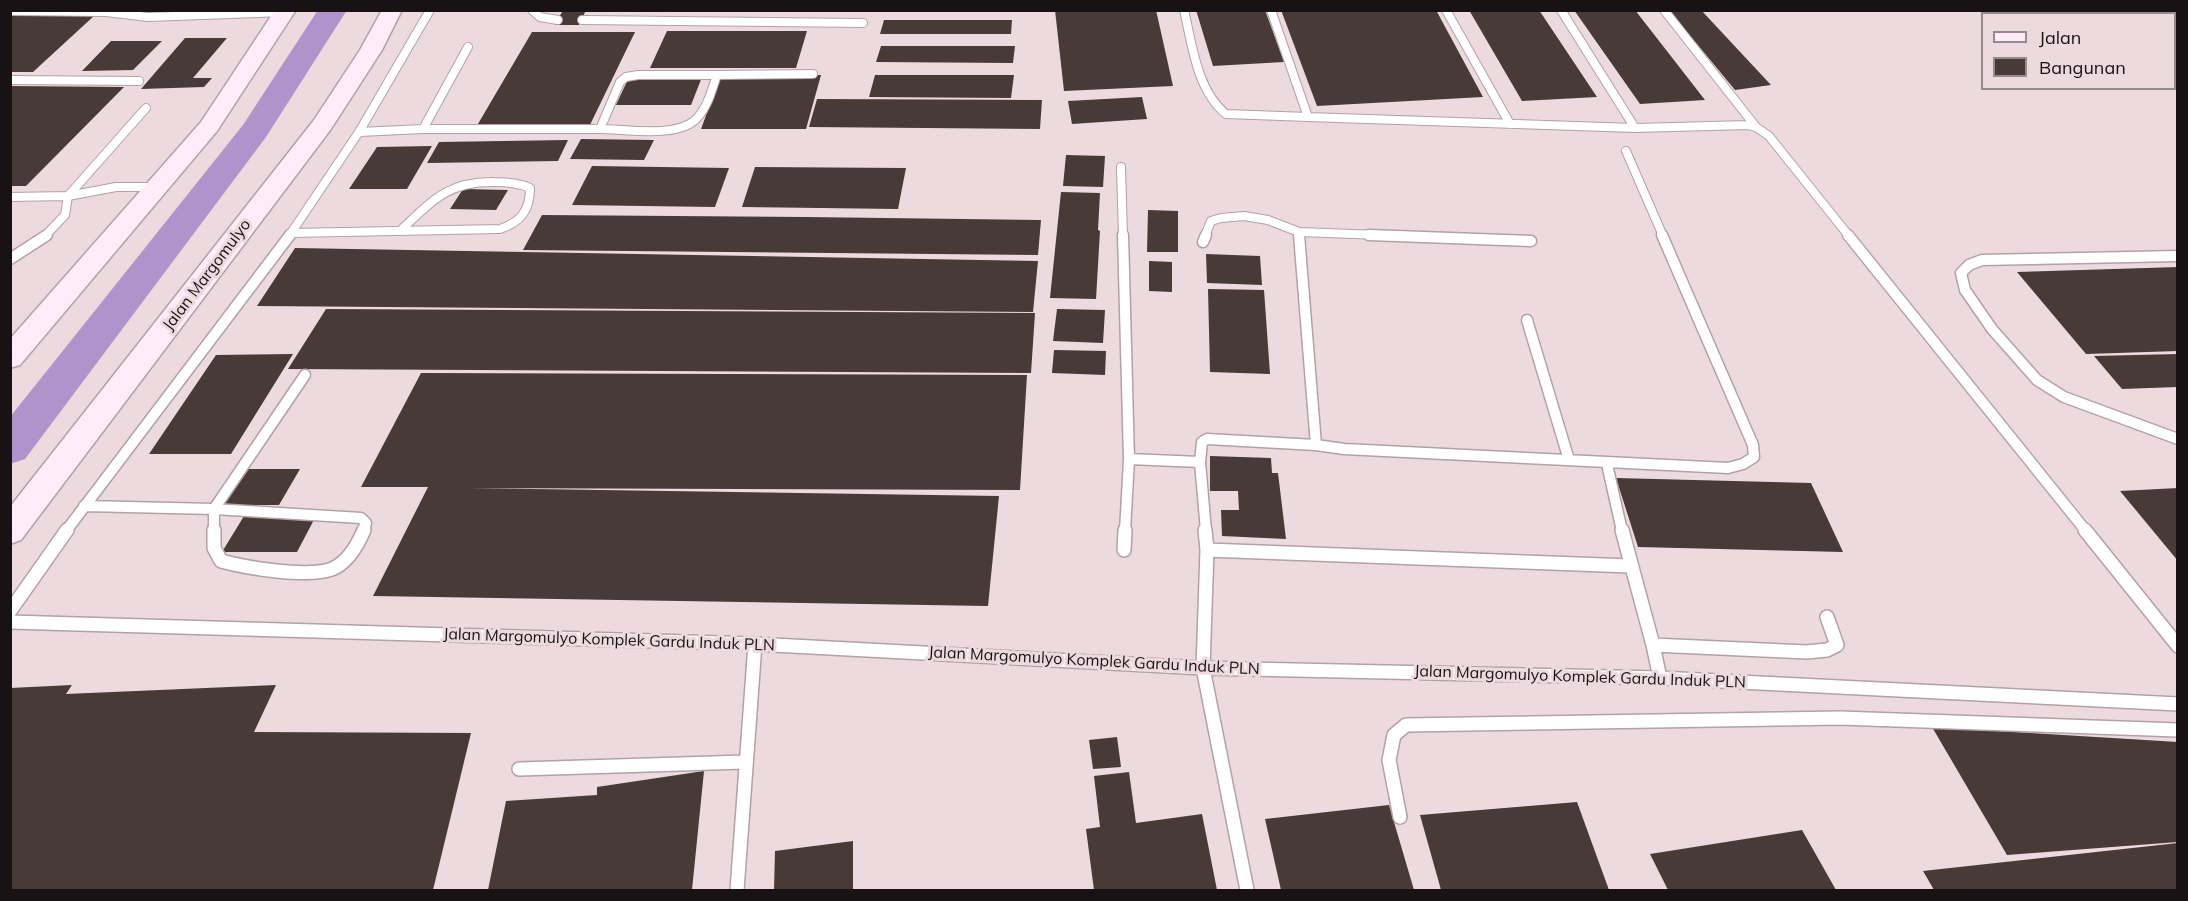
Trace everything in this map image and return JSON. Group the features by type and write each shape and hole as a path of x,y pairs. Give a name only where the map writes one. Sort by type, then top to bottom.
{"main road":[{"name":"Jalan Margomulyo","path":"10,531 322,124 371,50 392,10"},
{"path":"10,358 209,126 286,11"}],"lane":[{"path":"10,611 84,506 291,233 359,132 430,10"},
{"path":"532,10 536,16 545,20 558,20"},
{"path":"1184,10 1208,95 1220,111 1226,114 1635,128 1756,127"},
{"path":"1271,10 1308,117"},
{"path":"1446,10 1510,124"},
{"path":"1561,10 1635,128"},
{"path":"1664,10 1756,127 1769,136 2178,646"},
{"path":"10,11 106,12 148,17 286,11"},
{"path":"582,20 863,22"},
{"path":"423,129 468,47"},
{"path":"600,129 620,82 626,77 638,75 813,74"},
{"path":"359,132 423,129 673,129 685,127 696,121 703,111 717,75"},
{"path":"10,80 139,81"},
{"path":"10,259 48,234 65,215 68,196 146,108"},
{"path":"1247,891 1203,668 1207,550 1200,446 1207,439 1607,464 1728,468 1743,464 1754,457 1753,445 1626,151"},
{"path":"1121,167 1129,459 1124,550"},
{"path":"291,233 500,229 514,225 523,218 530,197 530,188 521,183 474,180 458,184 444,192 402,230"},
{"path":"10,197 68,196 116,187 156,187"},
{"path":"1203,242 1211,221 1221,218 1277,220 1299,232 1531,241"},
{"path":"1299,232 1316,445"},
{"path":"2178,256 1983,260 1969,265 1961,273 1965,290 1992,329 2037,380 2064,397 2178,439"},
{"path":"1527,320 1569,460"},
{"path":"84,506 214,509 361,518 366,523 365,531 343,561 332,569 318,572 236,566 221,561 214,548 214,509 305,375"},
{"path":"1129,459 1200,462"},
{"path":"1607,464 1630,566 1660,678"},
{"path":"1207,550 1630,566"},
{"path":"1653,645 1807,652 1827,650 1837,645 1827,617"},
{"name":"Jalan Margomulyo Komplek Gardu Induk PLN","path":"10,622 755,644 1203,668 1660,678 2178,704"},
{"path":"736,891 745,762 750,734 755,644"},
{"path":"1400,818 1389,760 1394,735 1406,725 1840,718 2178,730"},
{"path":"519,769 745,762"}],"building":[{"path":"563,10 586,10 579,25 555,25"},
{"path":"1055,10 1156,10 1173,86 1064,91"},
{"path":"1196,10 1265,10 1284,62 1213,66"},
{"path":"1281,10 1436,10 1483,97 1317,106"},
{"path":"1469,10 1539,10 1597,97 1522,101"},
{"path":"1574,10 1635,10 1705,100 1640,104"},
{"path":"1669,10 1701,10 1771,85 1735,90"},
{"path":"10,15 95,15 33,72 10,72"},
{"path":"884,20 1012,20 1011,34 880,34"},
{"path":"667,31 807,31 796,68 650,68"},
{"path":"532,32 635,32 588,129 475,129"},
{"path":"185,38 227,38 193,78 212,78 204,87 141,89"},
{"path":"111,41 162,41 133,70 82,71"},
{"path":"881,46 1015,46 1013,63 876,62"},
{"path":"721,75 821,75 806,129 701,129"},
{"path":"875,75 1014,75 1011,98 869,97"},
{"path":"629,77 702,77 691,105 616,105"},
{"path":"10,86 124,87 26,186 10,186"},
{"path":"1142,97 1147,119 1072,124 1068,101"},
{"path":"817,99 1042,100 1040,129 809,127"},
{"path":"581,139 654,140 644,160 570,159"},
{"path":"568,140 558,161 427,163 439,142"},
{"path":"432,146 407,189 349,189 377,147"},
{"path":"1066,155 1105,156 1103,187 1063,186"},
{"path":"592,166 729,168 715,207 572,205"},
{"path":"755,167 906,168 898,209 742,207"},
{"path":"463,189 508,190 496,210 450,209"},
{"path":"1061,192 1100,193 1096,299 1050,298"},
{"path":"1148,210 1178,211 1178,252 1147,252"},
{"path":"542,215 1041,220 1038,255 523,250"},
{"path":"295,248 1038,261 1033,312 257,306"},
{"path":"1206,254 1260,256 1262,285 1207,283"},
{"path":"1149,261 1172,262 1172,292 1149,291"},
{"path":"2178,267 2178,351 2086,354 2017,272"},
{"path":"1208,289 1264,290 1270,374 1210,372"},
{"path":"326,309 1035,313 1031,373 288,369"},
{"path":"1057,309 1105,310 1103,343 1053,341"},
{"path":"1054,350 1106,351 1105,375 1052,373"},
{"path":"293,354 231,454 149,454 216,355"},
{"path":"2178,354 2178,387 2122,389 2094,356"},
{"path":"421,373 1027,375 1020,490 468,488 999,496 988,606 373,596 428,487 361,487"},
{"path":"1210,456 1271,458 1272,473 1278,473 1286,539 1222,536 1221,510 1239,510 1238,491 1210,491"},
{"path":"245,469 300,469 279,505 223,505"},
{"path":"1616,478 1811,483 1843,552 1638,547"},
{"path":"2178,488 2178,561 2120,491"},
{"path":"244,516 316,516 297,552 222,552"},
{"path":"72,685 66,694 276,685 254,732 471,733 433,890 10,890 10,688"},
{"path":"1932,727 2178,742 2178,842 2007,855"},
{"path":"1117,737 1121,767 1093,769 1089,740"},
{"path":"704,771 692,890 488,890 506,801 597,795 597,787"},
{"path":"1129,772 1136,823 1202,814 1217,890 1094,890 1086,829 1100,827 1094,776"},
{"path":"1577,802 1609,890 1441,890 1420,815"},
{"path":"1389,805 1414,890 1281,890 1265,819"},
{"path":"1802,830 1836,890 1668,890 1650,854"},
{"path":"853,841 853,890 774,890 775,851"},
{"path":"2178,843 2178,890 1934,890 1923,871"}],"waterway":[{"path":"10,448 255,130 333,10"}]}
